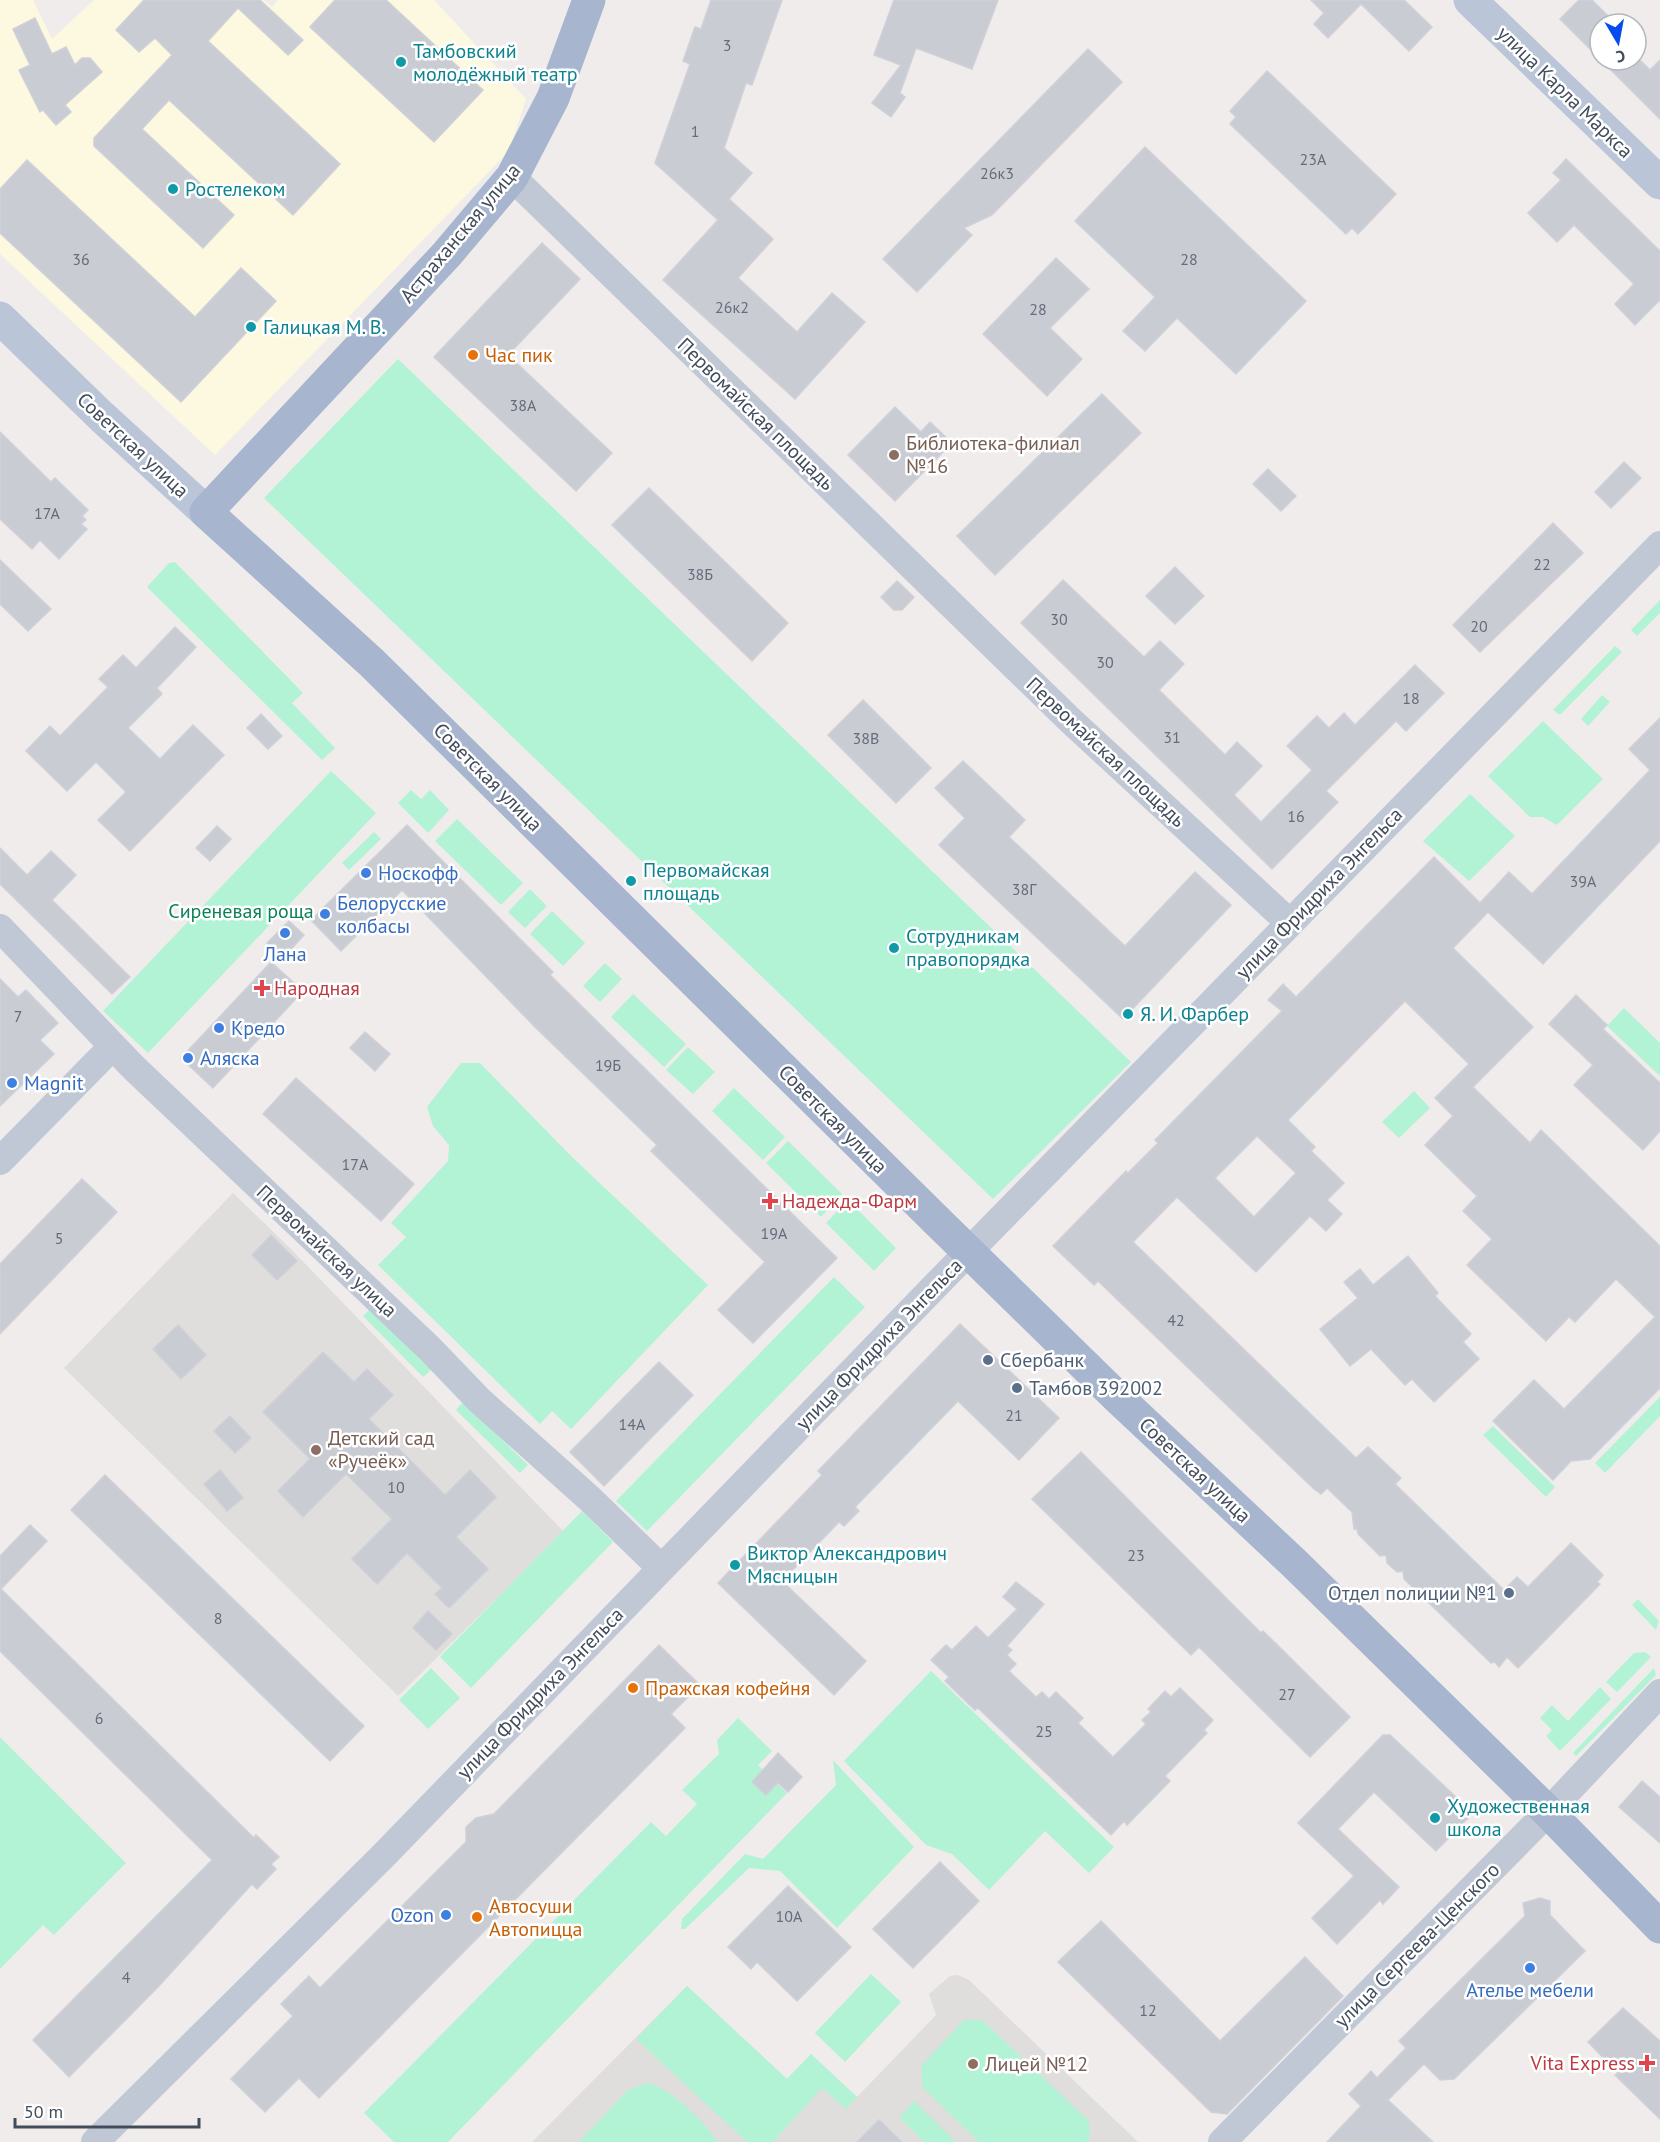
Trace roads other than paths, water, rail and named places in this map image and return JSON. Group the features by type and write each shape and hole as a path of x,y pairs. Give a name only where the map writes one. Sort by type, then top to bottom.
{"main road":[{"name":"Астраханская улица","path":"206,512 447,254 512,177 553,98 589,0"},
{"name":"улица Карла Маркса","path":"1470,0 1660,183"},
{"name":"Советская улица","path":"0,318 101,416 372,663 1117,1397 1304,1573 1548,1812 1660,1927"}],"street":[{"name":"Первомайская площадь","path":"512,177 1071,721 1290,923"},
{"name":"улица Фридриха Энгельса","path":"96,2142 384,1855 969,1251 1660,544"},
{"name":"Первомайская улица","path":"0,928 112,1047 430,1348 479,1400 661,1568"},
{"path":"0,1161 112,1047"},
{"name":"улица Сергеева-Ценского","path":"1222,2142 1548,1812 1660,1694"}],"place":[{"name":"Тамбовский молодёжный театр","path":"401,62"},
{"name":"Ростелеком","path":"173,189"},
{"name":"Галицкая М. В.","path":"251,327"},
{"name":"Час пик","path":"473,355"},
{"name":"Библиотека-филиал №16","path":"894,455"},
{"name":"Носкофф","path":"366,873"},
{"name":"Первомайская площадь","path":"631,881"},
{"name":"Белорусские колбасы","path":"325,914"},
{"name":"Лана","path":"285,933"},
{"name":"Сотрудникам правопорядка","path":"894,948"},
{"name":"Народная","path":"262,988"},
{"name":"Я. И. Фарбер","path":"1128,1014"},
{"name":"Кредо","path":"219,1028"},
{"name":"Аляска","path":"188,1058"},
{"name":"Magnit","path":"12,1083"},
{"name":"Надежда-Фарм","path":"770,1201"},
{"name":"Сбербанк","path":"988,1360"},
{"name":"Тамбов 392002","path":"1017,1388"},
{"name":"Детский сад «Ручеёк»","path":"316,1450"},
{"name":"Виктор Александрович Мясницын","path":"735,1565"},
{"name":"Отдел полиции №1","path":"1509,1593"},
{"name":"Пражская кофейня","path":"633,1688"},
{"name":"Художественная школа","path":"1435,1818"},
{"name":"Ozon","path":"446,1915"},
{"name":"Автосуши Автопицца","path":"477,1917"},
{"name":"Ателье мебели","path":"1530,1968"},
{"name":"Vita Express","path":"1647,2063"},
{"name":"Лицей №12","path":"973,2064"}],"park label":[{"name":"Сиреневая роща","path":"241,911"}]}
